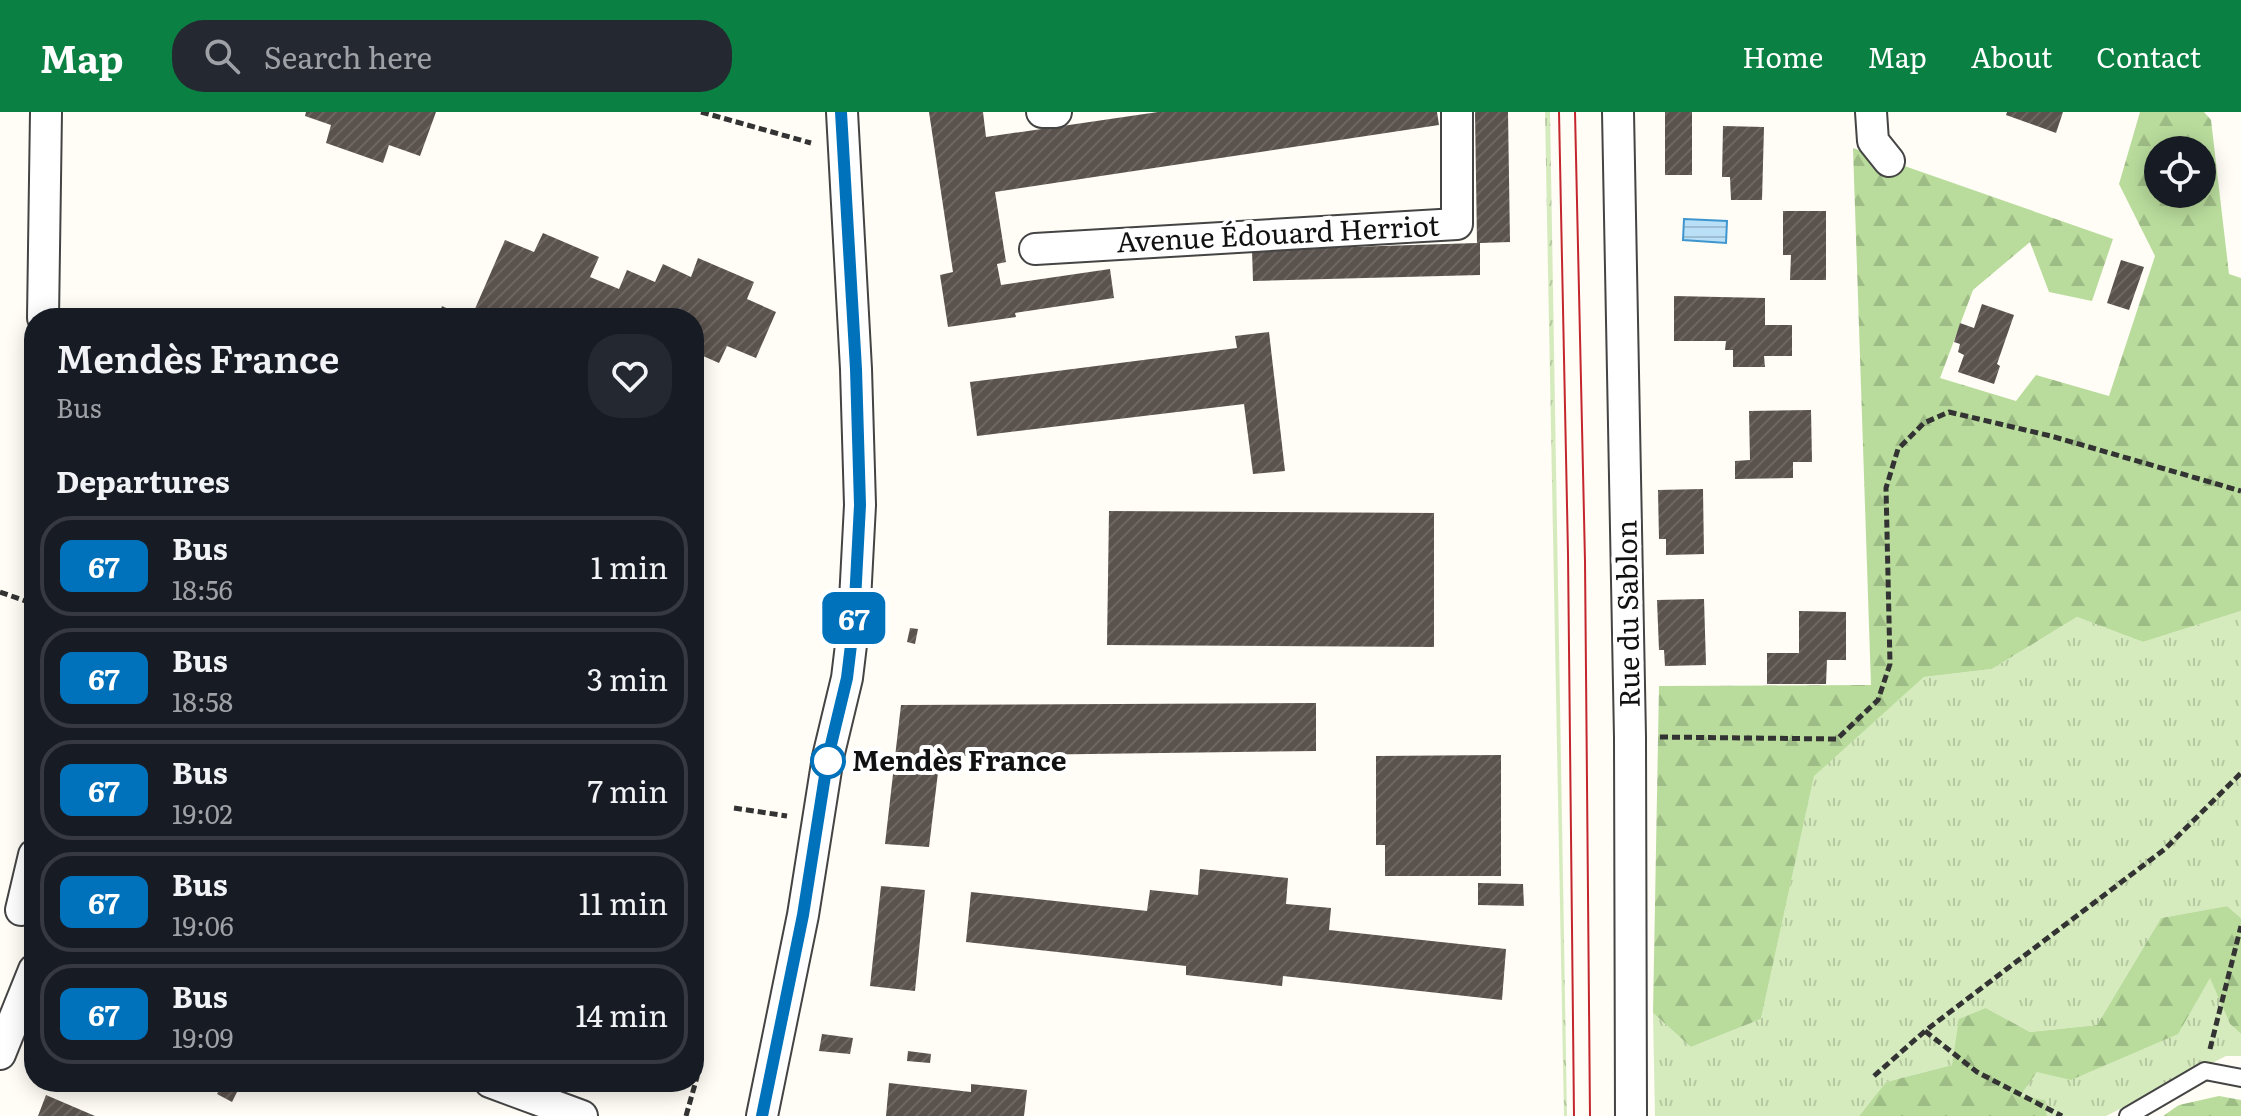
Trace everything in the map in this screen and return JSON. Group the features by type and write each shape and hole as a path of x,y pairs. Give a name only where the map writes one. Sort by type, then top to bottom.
{"street":[{"path":"43,308 46,112"},
{"path":"762,1116 795,960 828,757 851,657 860,505 842,112"},
{"path":"1042,112 1056,112"},
{"name":"Avenue Édouard Herriot","path":"1035,249 1457,224 1457,112"},
{"name":"Rue du Sablon","path":"1618,112 1630,737 1631,1116"},
{"path":"1871,112 1873,141 1889,161"},
{"path":"18,909 24,889"},
{"path":"0,1054 24,995"},
{"path":"505,1092 528,1107 582,1116"}],"lane":[{"path":"2128,1116 2205,1071 2241,1078"}],"path":[{"path":"701,112 843,149"},
{"path":"1630,737 1837,739 1878,700 1890,664 1886,488 1898,449 1924,423 1949,412 2051,436 2241,491"},
{"path":"0,592 24,600"},
{"path":"1874,1076 1925,1031 2165,849 2241,773"},
{"path":"734,808 819,821"},
{"path":"2205,1071 2241,926"},
{"path":"1925,1031 1977,1072 2062,1116"},
{"path":"686,1116 693,1092"}],"green space":[{"path":"1545,112 1550,112 1567,1116 1564,1116"},
{"path":"2140,112 2204,112 2211,120 2213,136 2144,136 2144,208 2216,208 2216,163 2229,274 2241,278 2241,611 2143,642 2077,617 1992,669 1924,677 1814,776 1761,1019 1691,1047 1653,1013 1659,686 1871,685 1853,148 2113,239 2092,301 2049,292 2030,242 1973,290 1940,378 2016,401 2036,375 2109,396 2155,256 2119,184"},
{"path":"2241,611 2241,918 2227,906 2161,918 2097,1025 2030,1032 1986,1008 1952,1065 1886,1082 1859,1116 1655,1116 1653,1013 1691,1047 1761,1019 1814,775 1924,677 1992,669 2077,617 2143,642"},
{"path":"2227,906 2241,918 2241,1034 2230,1024 2210,978 2178,1034 2071,1080 2037,1072 2020,1096 2045,1100 2047,1116 1859,1116 1886,1082 1952,1065 1959,1019 1986,1008 2030,1032 2097,1025 2161,918"},
{"path":"2211,978 2230,1024 2241,1034 2241,1056 2226,1056 2106,1116 2047,1116 2045,1100 2019,1097 2037,1072"},
{"path":"2219,1096 2241,1100 2241,1116 2163,1116 2179,1105"}],"water":[{"path":"1684,219 1727,221 1726,243 1683,240"}],"building":[{"path":"306,112 436,112 420,156 389,145 383,163 326,143 331,125 305,116"},
{"path":"929,112 983,112 986,137 1158,112 1437,112 1439,125 995,192 1006,262 997,264 1001,285 1110,269 1114,298 948,327 940,275 953,272"},
{"path":"1475,112 1508,112 1510,242 1480,243 1480,275 1253,281 1252,250 1477,243"},
{"path":"1665,112 1692,112 1692,175 1665,175"},
{"path":"2007,112 2063,112 2056,133 2006,115"},
{"path":"1723,126 1764,127 1762,200 1731,200 1730,177 1722,177"},
{"path":"1783,211 1826,211 1826,280 1790,280 1791,255 1783,255"},
{"path":"543,233 599,257 590,277 619,289 627,270 655,282 663,264 691,277 698,258 754,282 747,299 776,312 756,358 727,346 719,363 704,356 704,308 475,308 505,240 534,252"},
{"path":"2121,260 2144,267 2129,310 2107,303"},
{"path":"1674,296 1765,298 1765,325 1792,325 1792,356 1764,356 1765,367 1733,367 1733,350 1725,350 1726,341 1674,341"},
{"path":"1982,304 2014,315 1997,364 2000,366 1994,384 1958,372 1964,355 1958,352 1960,344 1954,342 1960,323 1974,328"},
{"path":"1269,332 1285,471 1253,474 1244,404 977,436 970,382 1237,348 1235,336"},
{"path":"1811,410 1812,462 1793,462 1793,478 1735,479 1735,461 1750,460 1749,411"},
{"path":"1703,489 1704,554 1666,555 1666,539 1659,539 1658,490"},
{"path":"1109,511 1434,513 1434,647 1107,645"},
{"path":"1704,599 1706,665 1665,666 1664,650 1659,650 1657,600"},
{"path":"1799,611 1846,612 1846,660 1827,660 1826,684 1767,684 1767,653 1799,653"},
{"path":"910,628 918,629 915,644 907,642"},
{"path":"1316,703 1316,751 940,756 929,847 885,844 901,705"},
{"path":"1501,755 1501,876 1385,876 1385,845 1376,845 1376,756"},
{"path":"1200,869 1288,878 1286,904 1331,908 1329,930 1506,949 1502,1000 1283,976 1282,986 1186,975 1186,966 966,942 971,892 1147,911 1150,890 1198,895"},
{"path":"1478,883 1523,884 1524,906 1478,905"},
{"path":"881,886 925,890 915,991 870,986"},
{"path":"822,1034 853,1038 850,1054 819,1051"},
{"path":"908,1051 931,1054 930,1063 907,1061"},
{"path":"889,1083 971,1092 971,1084 1027,1090 1024,1116 886,1116"},
{"path":"218,1092 237,1092 232,1102"},
{"path":"46,1095 95,1116 38,1116"}],"tram line":[{"path":"1559,112 1574,1116"},
{"path":"1575,112 1585,561 1590,1116"}],"bus line":[{"name":"67","path":"762,1116 803,915 828,757 851,657 854,620 860,505 856,369 841,112"}],"place":[{"name":"Mendès France","path":"828,761"}]}
